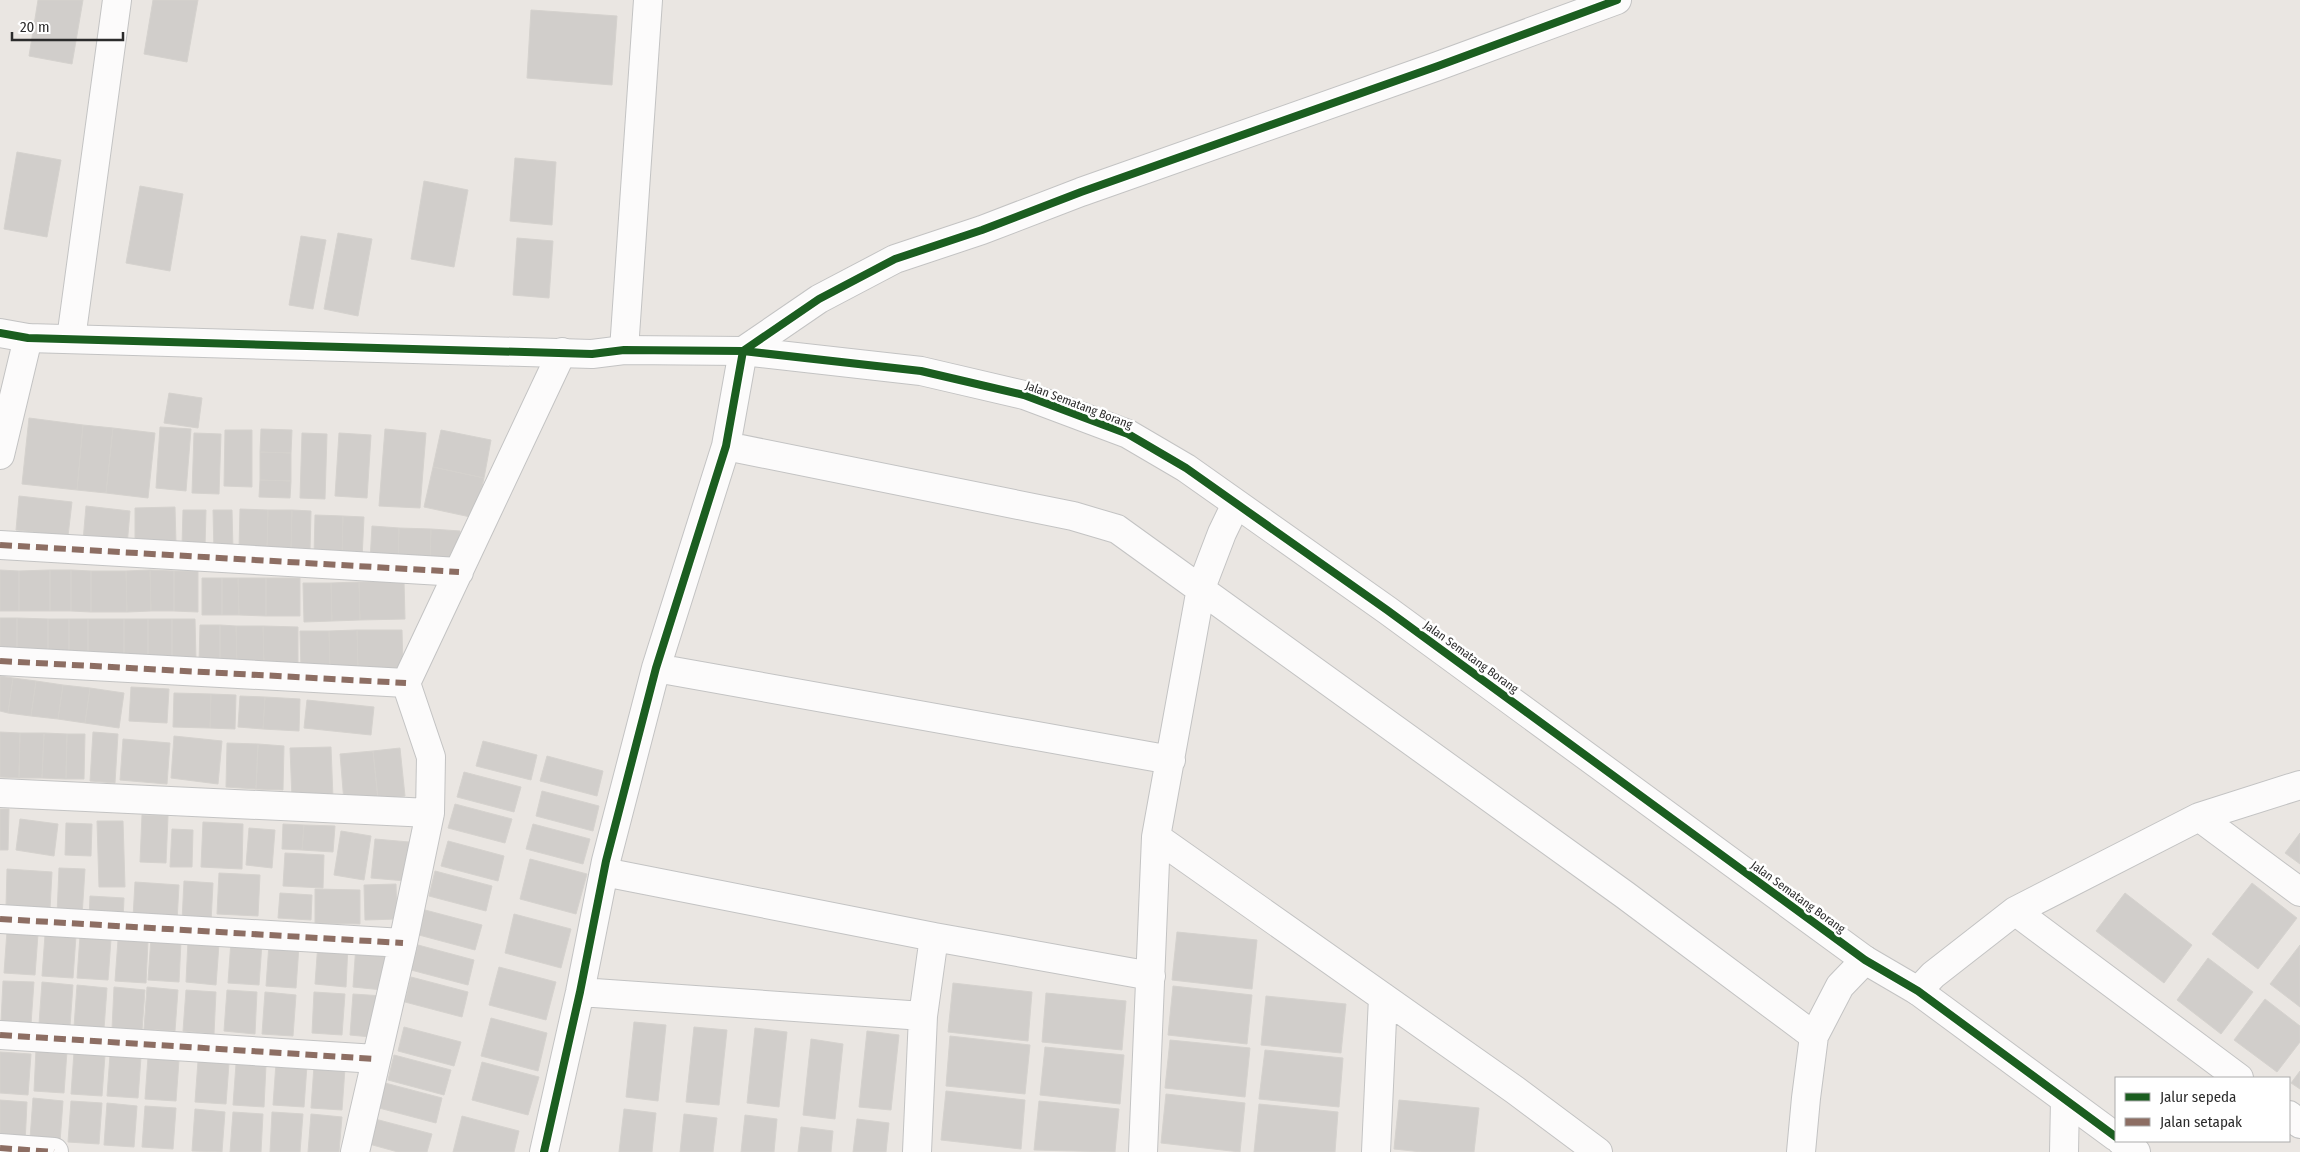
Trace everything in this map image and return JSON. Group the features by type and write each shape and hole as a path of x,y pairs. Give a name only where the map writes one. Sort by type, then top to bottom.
{"street":[{"path":"71,339 117,0"},
{"path":"624,350 648,0"},
{"path":"544,1152 580,992 604,872 656,668 726,446 744,352 819,299 895,259 982,230 1081,192 1438,66 1617,0"},
{"name":"Jalan Sematang Borang","path":"0,332 28,338 592,354 624,350 744,352 920,371 1024,394 1128,434 1186,468 1387,610 1865,960 1925,983 2065,1100 2115,1137"},
{"path":"0,456 28,338"},
{"path":"355,1152 403,943 430,813 431,757 406,683 460,572 562,352"},
{"path":"726,446 1074,516 1117,530 1201,588 1618,889 1814,1036"},
{"path":"1143,1152 1156,837 1201,588 1222,533 1236,504"},
{"path":"0,546 460,572"},
{"path":"0,661 406,683"},
{"path":"656,668 1171,760"},
{"path":"1925,983 2015,911 2199,817 2300,785"},
{"path":"0,793 430,813"},
{"path":"2199,817 2300,892"},
{"path":"1156,837 1515,1090 1598,1152"},
{"path":"604,872 934,937 1151,976"},
{"path":"2015,911 2238,1077"},
{"path":"0,919 403,943"},
{"path":"917,1152 923,1016 934,937"},
{"path":"1802,1152 1806,1098 1814,1036 1840,986 1865,960"},
{"path":"580,992 923,1016"},
{"path":"1376,1152 1383,998"},
{"path":"0,1035 376,1059"},
{"path":"2064,1152 2065,1100"},
{"path":"2290,1116 2300,1124"},
{"path":"2122,1142 2136,1152"},
{"path":"0,1148 54,1152"}],"building":[{"path":"38,0 83,0 72,64 29,56"},
{"path":"153,0 198,0 187,62 144,54"},
{"path":"531,10 617,16 612,85 527,78"},
{"path":"17,152 61,160 47,237 4,229"},
{"path":"515,158 556,162 552,225 510,221"},
{"path":"424,181 468,190 454,267 411,259"},
{"path":"140,186 183,194 170,271 126,263"},
{"path":"338,233 372,239 358,316 324,309"},
{"path":"301,236 326,240 313,309 289,305"},
{"path":"517,238 553,241 549,298 513,295"},
{"path":"169,393 202,398 198,428 164,423"},
{"path":"29,418 83,425 77,490 22,484"},
{"path":"83,425 113,428 106,493 77,490"},
{"path":"160,427 191,429 186,491 156,488"},
{"path":"113,428 155,433 148,498 106,493"},
{"path":"261,429 292,430 291,453 260,452"},
{"path":"385,429 426,433 420,508 379,506"},
{"path":"225,430 252,430 252,487 224,486"},
{"path":"441,430 491,440 484,478 433,467"},
{"path":"194,433 221,434 219,494 192,493"},
{"path":"302,433 327,434 325,499 300,498"},
{"path":"339,433 371,435 367,498 335,496"},
{"path":"260,452 291,453 291,481 260,480"},
{"path":"433,467 484,478 475,518 424,507"},
{"path":"260,480 291,481 290,498 259,497"},
{"path":"19,496 72,502 68,536 16,530"},
{"path":"86,506 130,511 127,546 83,541"},
{"path":"175,507 176,543 135,544 135,508"},
{"path":"240,509 268,510 267,550 239,549"},
{"path":"183,510 206,510 205,547 182,546"},
{"path":"213,510 232,510 233,551 214,552"},
{"path":"268,510 292,510 291,551 267,550"},
{"path":"292,510 311,511 310,551 291,551"},
{"path":"315,515 343,516 342,557 314,556"},
{"path":"343,516 364,517 362,559 342,557"},
{"path":"372,526 399,528 398,562 370,561"},
{"path":"399,528 431,529 430,564 398,562"},
{"path":"431,529 460,531 459,565 430,564"},
{"path":"0,570 19,571 19,611 0,611"},
{"path":"50,570 50,611 19,611 19,571"},
{"path":"50,570 71,570 71,611 50,611"},
{"path":"71,570 91,571 91,612 71,611"},
{"path":"150,570 151,611 127,612 126,571"},
{"path":"150,570 174,571 174,611 151,611"},
{"path":"91,571 126,571 127,612 91,612"},
{"path":"174,571 198,571 198,612 174,611"},
{"path":"202,578 222,578 222,615 202,615"},
{"path":"222,578 238,578 239,615 222,615"},
{"path":"238,578 266,578 266,616 239,615"},
{"path":"266,578 300,578 300,616 266,616"},
{"path":"404,581 405,619 360,620 359,582"},
{"path":"359,582 360,620 332,621 331,583"},
{"path":"303,583 331,583 332,621 304,622"},
{"path":"0,618 17,618 17,659 0,659"},
{"path":"17,618 48,619 48,660 17,659"},
{"path":"48,619 69,619 69,660 48,660"},
{"path":"69,619 88,619 88,660 69,660"},
{"path":"88,619 124,619 124,660 88,660"},
{"path":"124,619 148,619 148,660 124,660"},
{"path":"148,619 172,619 172,660 148,660"},
{"path":"172,619 195,619 196,660 172,660"},
{"path":"200,625 220,625 220,663 199,663"},
{"path":"220,625 236,626 237,664 220,663"},
{"path":"236,626 263,626 264,664 237,664"},
{"path":"263,626 298,627 298,664 264,664"},
{"path":"357,630 358,669 330,669 329,631"},
{"path":"357,630 402,630 403,668 358,669"},
{"path":"300,631 329,631 330,669 301,670"},
{"path":"0,676 13,678 8,713 0,711"},
{"path":"13,678 36,681 31,716 8,713"},
{"path":"36,681 63,685 58,719 31,716"},
{"path":"63,685 90,688 85,723 58,719"},
{"path":"131,687 169,689 167,723 129,721"},
{"path":"90,688 124,693 119,728 85,723"},
{"path":"174,693 211,694 210,728 173,727"},
{"path":"211,694 236,695 235,729 210,728"},
{"path":"240,696 265,697 263,729 238,727"},
{"path":"265,697 300,699 299,731 263,729"},
{"path":"307,700 374,707 371,735 304,728"},
{"path":"0,732 20,733 19,778 0,777"},
{"path":"93,732 118,734 115,783 90,781"},
{"path":"20,733 44,733 42,778 19,778"},
{"path":"44,733 67,734 66,779 42,778"},
{"path":"67,734 85,734 84,779 66,779"},
{"path":"174,736 222,741 218,784 171,778"},
{"path":"123,739 170,743 167,784 120,780"},
{"path":"483,741 537,755 531,780 476,766"},
{"path":"227,743 258,744 256,789 226,787"},
{"path":"258,744 284,746 283,790 256,789"},
{"path":"331,747 333,798 292,799 290,748"},
{"path":"400,748 405,796 378,799 373,751"},
{"path":"373,751 378,799 344,802 340,754"},
{"path":"547,756 603,771 597,796 540,781"},
{"path":"464,772 521,787 514,812 457,797"},
{"path":"542,791 599,806 593,831 536,816"},
{"path":"455,804 512,819 505,843 448,828"},
{"path":"0,809 9,809 8,850 0,850"},
{"path":"142,815 168,816 166,863 140,862"},
{"path":"20,819 58,824 54,856 16,850"},
{"path":"97,821 123,821 125,887 99,887"},
{"path":"203,822 243,824 242,869 201,867"},
{"path":"66,823 92,824 91,856 65,855"},
{"path":"283,824 304,825 302,850 282,849"},
{"path":"533,824 590,839 583,864 526,849"},
{"path":"304,825 335,826 333,852 302,850"},
{"path":"249,828 275,830 272,868 246,865"},
{"path":"172,829 193,830 192,867 170,867"},
{"path":"341,831 371,836 364,880 334,875"},
{"path":"2300,833 2300,864 2285,853"},
{"path":"375,839 409,842 406,881 371,878"},
{"path":"448,841 504,856 498,881 441,866"},
{"path":"285,853 324,855 323,888 283,886"},
{"path":"530,859 587,874 576,914 520,899"},
{"path":"59,868 85,869 82,916 57,915"},
{"path":"7,869 52,872 50,909 6,907"},
{"path":"435,871 492,886 486,911 429,896"},
{"path":"219,873 260,875 258,916 217,914"},
{"path":"184,881 213,883 211,922 182,921"},
{"path":"135,882 179,885 177,921 133,918"},
{"path":"2252,883 2297,918 2258,969 2212,934"},
{"path":"396,884 397,919 365,920 364,885"},
{"path":"315,889 360,890 360,924 315,923"},
{"path":"280,893 312,895 311,920 278,918"},
{"path":"2125,893 2192,945 2164,983 2096,931"},
{"path":"90,896 124,898 123,920 89,919"},
{"path":"425,910 482,925 475,950 419,935"},
{"path":"514,914 571,929 561,968 505,953"},
{"path":"7,931 38,934 35,975 4,973"},
{"path":"1177,932 1257,940 1252,989 1172,980"},
{"path":"45,935 76,936 73,978 42,976"},
{"path":"80,936 111,939 108,980 77,978"},
{"path":"151,938 181,941 179,982 148,980"},
{"path":"118,940 148,941 146,983 115,981"},
{"path":"188,941 219,944 216,985 186,982"},
{"path":"231,941 262,943 259,985 228,983"},
{"path":"318,943 348,945 346,987 315,984"},
{"path":"269,944 299,946 296,988 266,986"},
{"path":"356,945 386,948 383,990 353,987"},
{"path":"418,945 474,960 468,985 411,970"},
{"path":"2300,945 2300,1007 2270,984"},
{"path":"2208,958 2253,992 2221,1034 2177,1000"},
{"path":"499,967 556,982 546,1020 489,1005"},
{"path":"411,977 468,992 462,1017 405,1002"},
{"path":"3,981 34,982 31,1024 1,1022"},
{"path":"42,982 73,985 70,1026 39,1024"},
{"path":"953,983 1032,992 1028,1041 948,1032"},
{"path":"77,985 107,988 104,1029 74,1027"},
{"path":"1173,986 1252,995 1247,1044 1168,1035"},
{"path":"114,987 145,990 142,1031 112,1029"},
{"path":"147,987 178,990 175,1031 144,1029"},
{"path":"186,990 216,992 214,1034 183,1031"},
{"path":"227,990 257,992 255,1034 224,1031"},
{"path":"265,992 296,995 293,1036 262,1034"},
{"path":"314,992 345,994 342,1035 312,1033"},
{"path":"1046,993 1126,1001 1122,1050 1042,1042"},
{"path":"353,994 383,996 381,1038 350,1035"},
{"path":"1266,996 1346,1004 1341,1053 1261,1045"},
{"path":"2265,999 2300,1026 2300,1042 2277,1072 2234,1040"},
{"path":"491,1018 547,1033 538,1071 481,1056"},
{"path":"634,1022 666,1025 658,1101 626,1097"},
{"path":"404,1027 461,1042 454,1066 398,1051"},
{"path":"694,1027 727,1030 719,1105 686,1102"},
{"path":"755,1028 787,1032 779,1107 747,1103"},
{"path":"867,1031 899,1035 891,1110 859,1107"},
{"path":"950,1036 1030,1045 1025,1094 946,1086"},
{"path":"811,1039 843,1044 835,1119 803,1115"},
{"path":"1170,1040 1250,1048 1245,1097 1165,1088"},
{"path":"1045,1047 1124,1055 1120,1104 1040,1095"},
{"path":"36,1049 67,1051 64,1093 34,1091"},
{"path":"1265,1050 1343,1058 1339,1107 1259,1099"},
{"path":"0,1052 31,1054 28,1095 0,1093"},
{"path":"74,1052 105,1055 102,1096 71,1094"},
{"path":"110,1055 141,1057 138,1098 107,1096"},
{"path":"394,1055 451,1070 444,1095 388,1080"},
{"path":"148,1057 179,1060 176,1101 145,1099"},
{"path":"198,1061 229,1063 226,1104 195,1102"},
{"path":"482,1062 539,1077 528,1115 472,1100"},
{"path":"276,1063 307,1065 304,1107 273,1105"},
{"path":"236,1064 266,1065 264,1107 233,1105"},
{"path":"314,1066 345,1068 342,1110 311,1108"},
{"path":"2300,1071 2300,1089 2291,1083"},
{"path":"385,1083 442,1098 436,1123 379,1108"},
{"path":"946,1091 1025,1100 1021,1149 941,1140"},
{"path":"1166,1094 1245,1103 1240,1152 1161,1143"},
{"path":"33,1098 63,1101 60,1142 30,1139"},
{"path":"0,1100 27,1102 25,1144 0,1142"},
{"path":"1399,1100 1479,1108 1474,1152 1422,1152 1394,1149"},
{"path":"71,1101 102,1103 99,1144 68,1142"},
{"path":"1039,1101 1119,1109 1115,1152 1034,1150"},
{"path":"107,1103 137,1106 134,1147 104,1145"},
{"path":"1259,1104 1338,1112 1335,1152 1254,1152"},
{"path":"145,1106 176,1108 173,1149 142,1147"},
{"path":"195,1109 225,1112 222,1152 192,1151"},
{"path":"624,1109 656,1113 652,1152 619,1152"},
{"path":"233,1112 263,1114 261,1152 230,1152"},
{"path":"272,1112 303,1114 300,1152 270,1152"},
{"path":"311,1114 342,1117 339,1152 308,1152"},
{"path":"684,1114 717,1118 713,1152 680,1152"},
{"path":"745,1115 777,1119 774,1152 741,1152"},
{"path":"462,1116 519,1131 514,1152 453,1152"},
{"path":"375,1119 432,1134 427,1152 398,1152 369,1144"},
{"path":"857,1119 889,1123 886,1152 853,1152"},
{"path":"801,1127 833,1131 831,1152 798,1152"}],"marked path":[{"path":"0,545 459,572"},
{"path":"0,661 406,683"},
{"path":"0,919 403,943"},
{"path":"0,1035 376,1059"},
{"path":"0,1148 54,1152"}],"cycle path":[{"path":"544,1152 580,992 606,861 656,668 726,446 743,351 819,299 895,259 982,230 1081,192 1438,66 1617,0"},
{"path":"0,333 28,338 592,354 624,350 743,351 921,371 1024,395 1128,434 1186,468 1387,610 1865,960 1918,991 2115,1136"}]}
